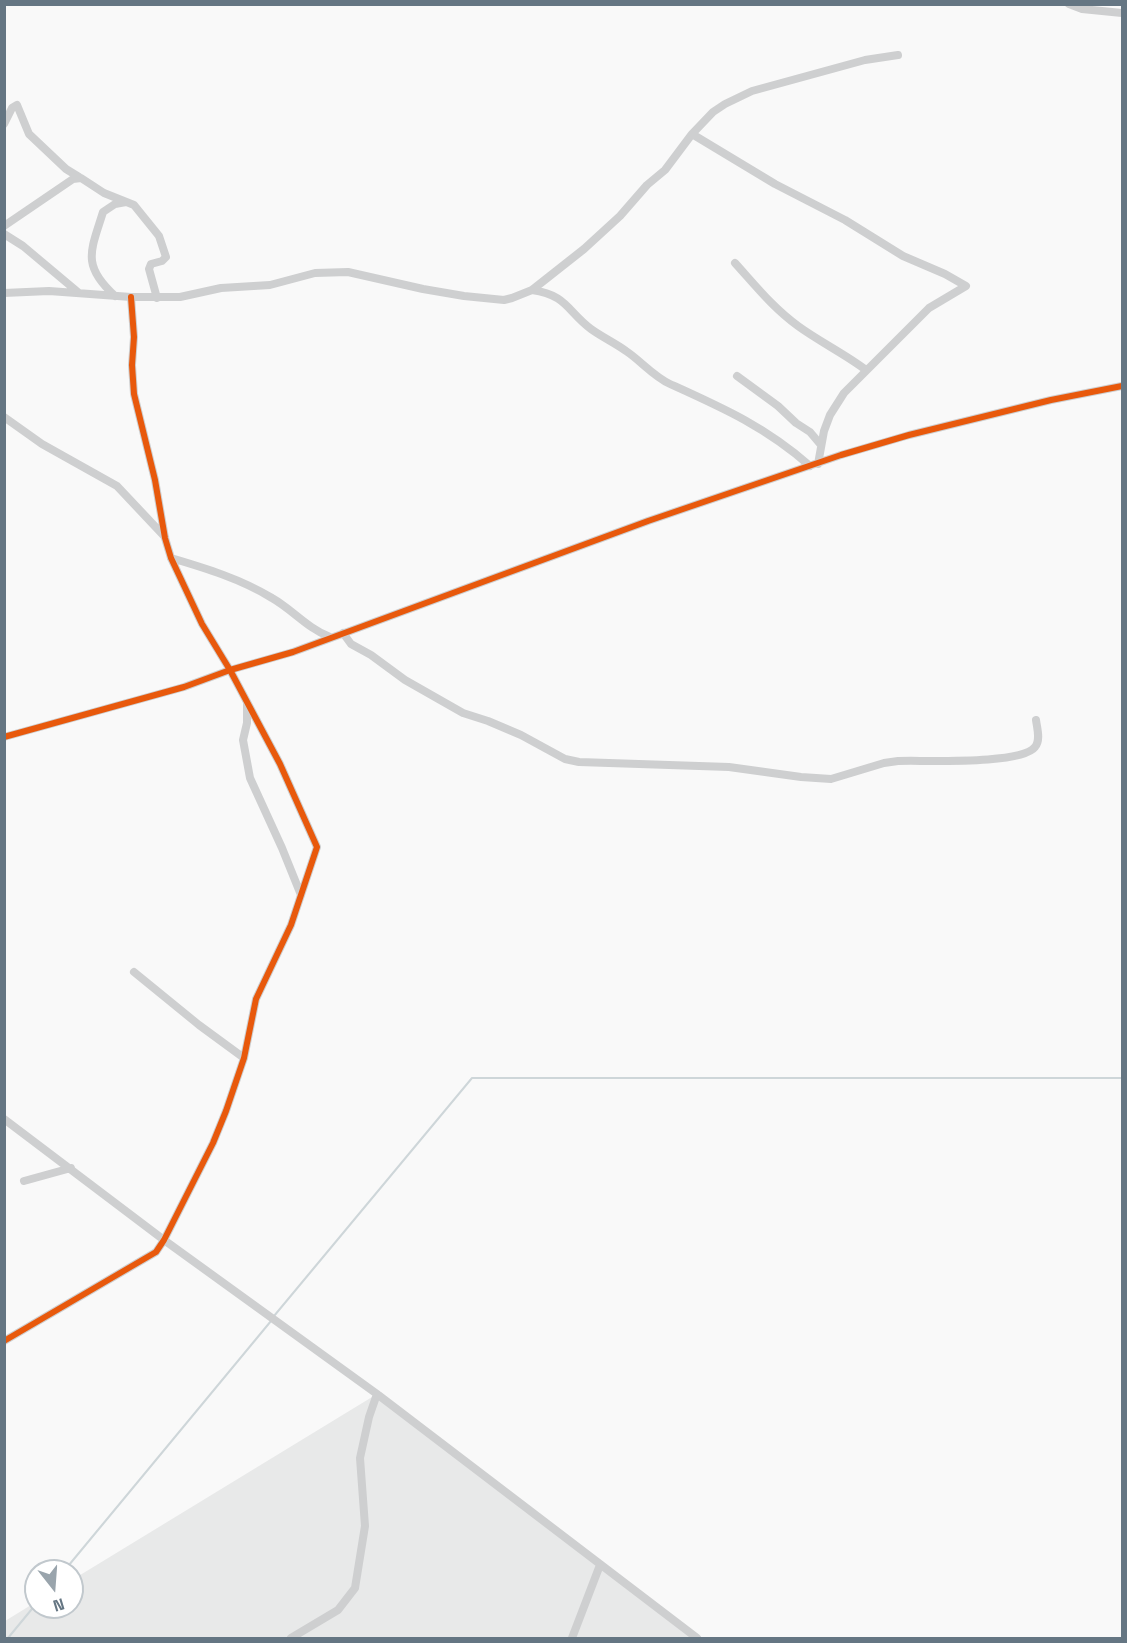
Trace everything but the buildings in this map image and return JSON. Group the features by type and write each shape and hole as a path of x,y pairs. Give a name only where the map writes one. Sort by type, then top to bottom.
{"street":[{"path":"1069,4 1082,9 1122,13"},
{"path":"4,293 49,291 131,297 180,297 221,288 270,285 315,273 341,272 362,274 423,289 504,300 532,290 584,249 620,216 647,185 665,170 692,134 713,112 725,104 752,91 865,60 897,55"},
{"path":"4,124 14,105 17,105 29,134 66,169 104,192 138,208 159,236 166,254 165,260 153,263 149,269 157,298"},
{"path":"692,134 775,184 845,220 903,256 945,274 966,286 929,308 866,370 837,403 830,415 814,465"},
{"path":"4,226 79,177"},
{"path":"116,296 93,271 91,259 103,212 115,204 128,202"},
{"path":"4,234 23,246 80,294"},
{"path":"735,262 761,294 778,310 799,327 866,370"},
{"path":"532,290 554,295 571,308 588,326 626,350 658,376 745,418 814,465"},
{"path":"4,1341 156,1252 164,1240 213,1143 226,1110 244,1059 256,999 291,925 317,847 280,764 230,670 202,624 171,558 134,394 131,297"},
{"path":"737,376 810,432 821,445"},
{"path":"4,737 184,687 230,670 293,652 648,521 909,435 1051,400 1122,386"},
{"path":"4,417 50,449 117,486 165,538"},
{"path":"171,558 252,586 290,610 316,632 330,637"},
{"path":"343,633 351,644 371,655 405,680 463,713 510,731 565,759 579,762 729,767 831,779 898,761 982,760 1022,754 1036,745 1038,738 1036,720"},
{"path":"247,701 247,723 243,740 250,778 301,895"},
{"path":"134,972 244,1059"},
{"path":"4,1119 164,1240 377,1394 697,1638"},
{"path":"24,1181 71,1168"},
{"path":"291,1638 338,1610 355,1588 365,1526 360,1458 369,1417 377,1394"},
{"path":"572,1638 600,1565"}],"shaded area":[{"path":"377,1394 702,1638 5,1638 5,1621 24,1609 24,1619 84,1619 84,1573"}],"waterway":[{"path":"274,1316 472,1078 1122,1078"},
{"path":"74,1559 271,1321"},
{"path":"8,1638 24,1619"}],"cycle path":[{"path":"4,1341 156,1252 164,1240 213,1143 226,1111 244,1058 256,999 291,925 317,847 280,764 230,670 202,624 171,558 134,394 131,297"},
{"path":"4,737 184,687 230,670 293,652 648,521 841,455 909,435 1051,400 1122,386"}]}
